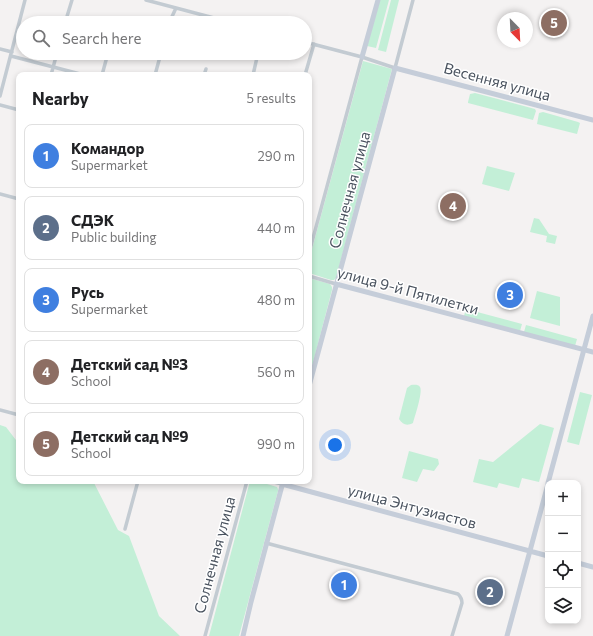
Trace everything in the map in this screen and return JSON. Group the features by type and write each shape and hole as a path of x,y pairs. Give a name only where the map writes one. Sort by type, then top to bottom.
{"street":[{"path":"20,0 25,1 21,16"},
{"path":"67,16 72,0"},
{"path":"146,0 206,16"},
{"path":"362,57 378,0"},
{"name":"Солнечная улица","path":"312,375 413,0"},
{"path":"172,16 176,8"},
{"path":"0,96 16,35"},
{"path":"312,51 314,44 395,68"},
{"path":"0,48 16,56"},
{"name":"Солнечная улица","path":"312,242 362,57"},
{"path":"30,60 72,72"},
{"path":"52,72 55,60"},
{"path":"103,72 106,60"},
{"path":"156,72 159,60"},
{"path":"254,72 256,60"},
{"path":"306,72 309,60"},
{"name":"Весенняя улица","path":"395,68 593,120"},
{"path":"0,105 16,109"},
{"path":"0,194 16,198"},
{"name":"улица 9-й Пятилетки","path":"312,277 593,352"},
{"path":"549,480 593,316"},
{"path":"0,410 16,414"},
{"path":"125,529 137,484"},
{"name":"Солнечная улица","path":"205,636 246,484"},
{"path":"243,636 266,543 283,484"},
{"name":"улица Энтузиастов","path":"287,484 545,555"},
{"path":"507,636 545,495"},
{"path":"266,543 458,594 462,599 462,603 452,636"},
{"path":"581,564 593,567"}],"green space":[{"path":"380,0 389,0 376,48 367,46"},
{"path":"391,0 399,0 386,52 378,50"},
{"path":"363,61 392,69 336,278 334,280 312,274 312,249"},
{"path":"475,93 535,109 536,111 533,120 468,103 470,94"},
{"path":"543,112 580,123 577,134 537,124 539,113"},
{"path":"487,166 515,173 509,191 482,184"},
{"path":"534,218 539,219 549,234 557,236 555,244 546,242 547,236 530,232"},
{"path":"312,279 330,284 332,290 312,367"},
{"path":"537,291 560,297 560,326 530,318"},
{"path":"466,309 522,324 520,331 464,316"},
{"path":"526,325 577,339 575,346 524,332"},
{"path":"411,385 419,386 421,390 413,423 407,425 402,423 399,419 407,388"},
{"path":"580,392 592,395 579,445 567,442"},
{"path":"540,424 554,428 539,482 522,478 519,488 499,483 497,488 473,482 479,459 493,462"},
{"path":"0,425 6,427 16,440 16,484 95,484 118,530 129,536 159,616 180,636 0,636"},
{"path":"409,451 438,459 439,464 434,471 423,469 417,482 402,478"},
{"path":"249,484 267,484 277,487 278,491 239,636 209,636"}],"place":[{"name":"Детский сад №9","path":"554,23"},
{"name":"Детский сад №3","path":"453,206"},
{"name":"Русь","path":"510,295"},
{"name":"Командор","path":"344,585"},
{"name":"СДЭК","path":"490,592"}]}
